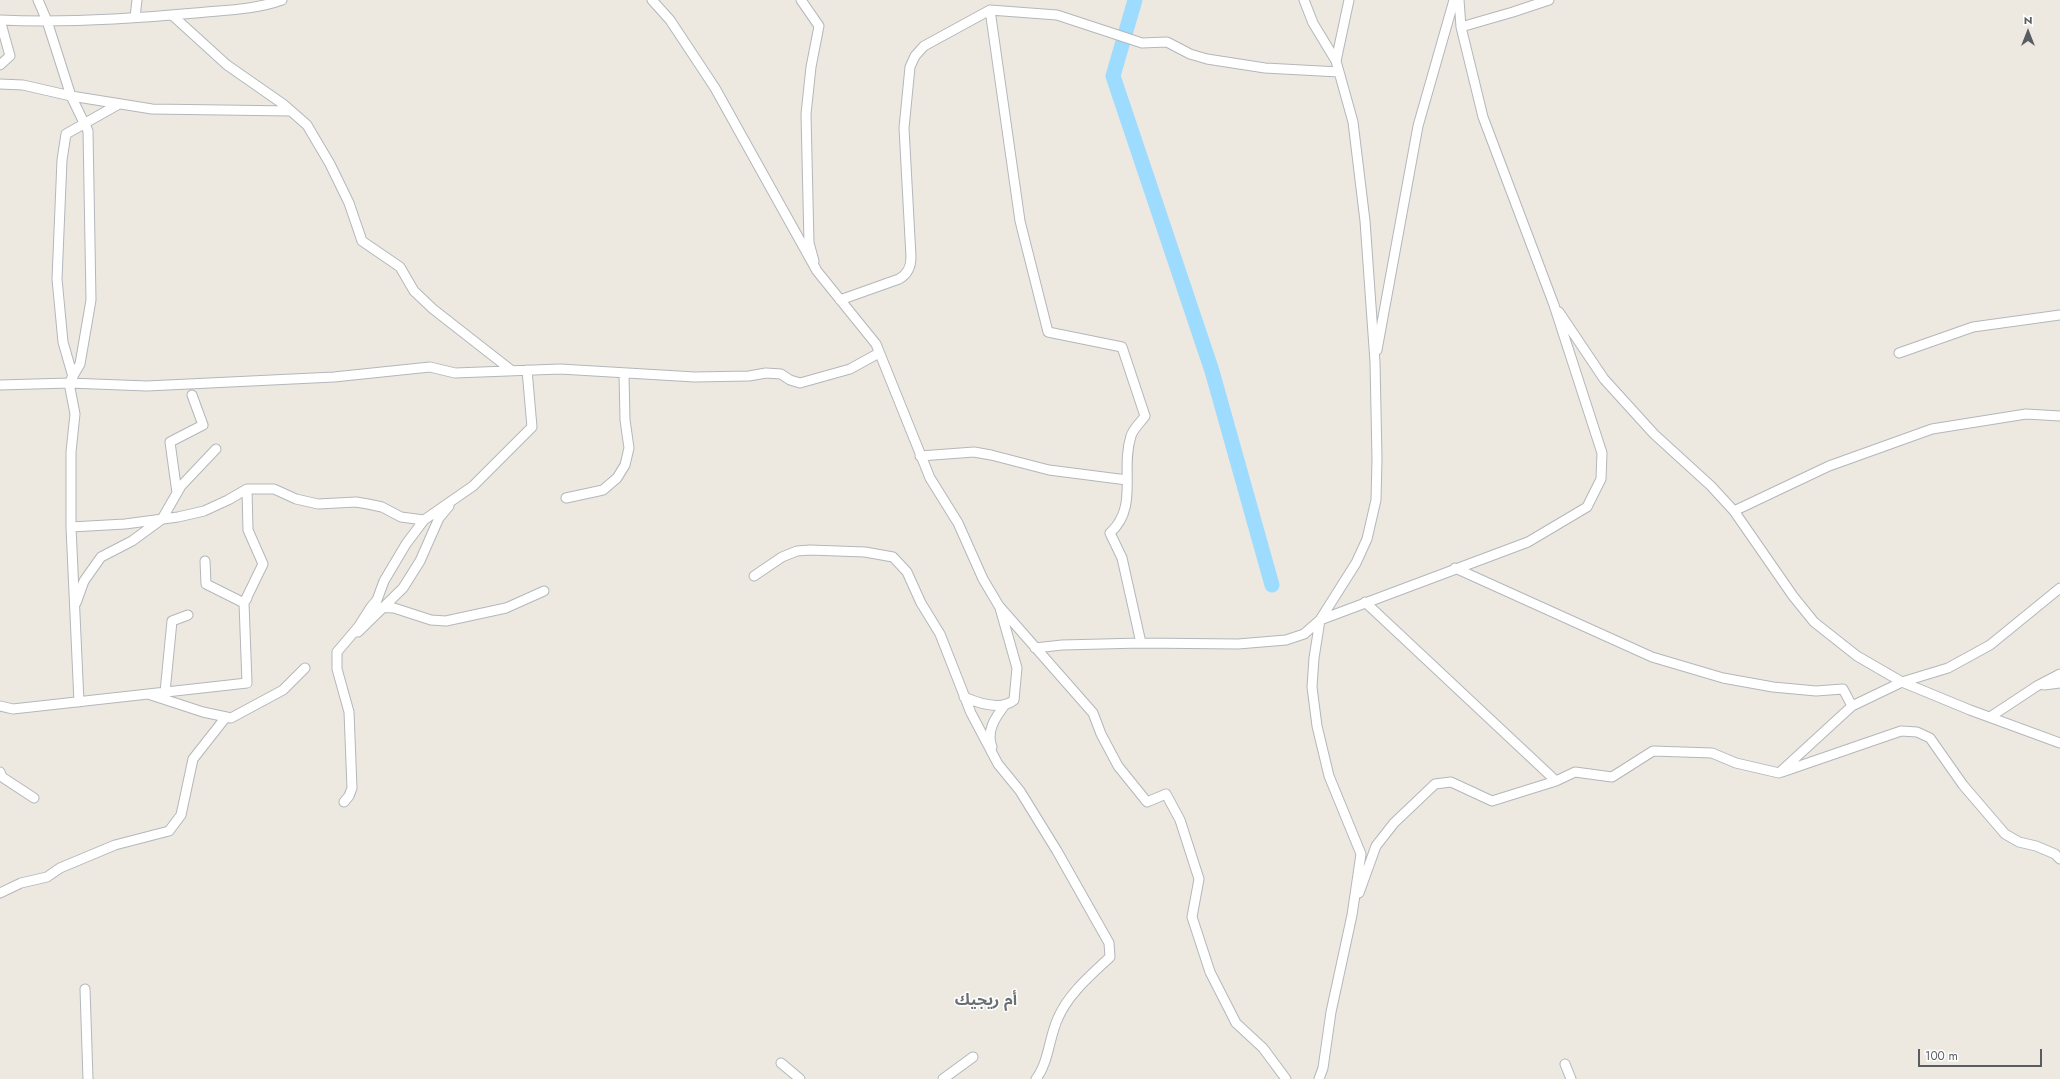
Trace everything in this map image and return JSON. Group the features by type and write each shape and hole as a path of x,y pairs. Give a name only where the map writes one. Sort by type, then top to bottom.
{"street":[{"path":"38,0 47,22 71,96 88,131 91,300 80,364 71,380"},
{"path":"136,17 137,0"},
{"path":"0,65 10,56 0,20 47,22 172,15 262,7 282,0"},
{"path":"652,0 670,20 715,88 817,272 876,344 930,478 958,524 983,579 999,606 1023,631 1093,713 1101,734 1118,766 1146,802 1166,794 1180,820 1199,879 1192,917 1210,972 1236,1023 1263,1048 1286,1079"},
{"path":"801,0 819,26 811,67 806,114 809,243 817,272"},
{"path":"1036,648 1062,645 1141,643 1238,644 1286,640 1304,634 1320,620 1356,563 1367,539 1376,500 1374,362 1365,221 1353,122 1336,61 1313,23 1304,0"},
{"path":"1336,61 1349,0"},
{"path":"1374,362 1418,126 1454,0"},
{"path":"1320,620 1455,568 1528,542 1587,507 1601,479 1602,453 1554,304 1483,117 1461,27 1459,0"},
{"path":"1461,27 1549,0"},
{"path":"840,300 899,279 910,268 912,257 904,133 910,67 915,56 924,46 990,10 1057,16 1142,43 1167,42 1190,54 1207,60 1265,68 1339,72"},
{"path":"990,10 1020,221 1048,332 1122,347 1145,416 1131,435 1126,480 1127,508 1120,524 1110,534 1122,558 1141,643"},
{"path":"172,15 227,65 291,111 307,125 330,164 349,203 362,241 400,267 414,291 433,309 511,370"},
{"path":"0,84 23,85 71,96 152,109 291,111"},
{"path":"79,702 71,527 71,452 75,414 71,380 63,342 57,279 62,160 66,134 119,104"},
{"path":"1554,304 1604,379 1654,434 1711,486 1734,511 1793,596 1814,622 1857,656 1902,682 2060,743"},
{"path":"1899,353 1973,327 2060,315"},
{"path":"0,385 71,380 147,386 334,377 430,367 455,373 560,369 624,374 695,377 749,376 766,373 781,374 800,383 850,369 879,352"},
{"path":"344,802 349,796 352,788 349,712 337,669 337,652 377,600 384,581 406,544 424,520 473,486 532,427 527,370"},
{"path":"566,498 603,490 617,478 625,465 629,448 625,420 624,374"},
{"path":"177,493 170,442 203,424 192,395"},
{"path":"1734,511 1829,466 1932,429 2026,414 2060,416"},
{"path":"75,608 84,581 100,557 132,541 162,519 181,486 216,449"},
{"path":"920,456 974,452 997,456 1049,470 1126,480"},
{"path":"71,527 125,524 162,519 204,511 245,490 274,489 296,499 318,504 356,502 382,508 401,517 424,520"},
{"path":"0,706 13,709 247,683 244,603 261,567 248,534 245,490"},
{"path":"346,641 368,624 398,594 411,576 431,540 439,518 455,499"},
{"path":"754,576 782,557 797,551 865,552 893,557 907,572 921,603 940,634 964,697 998,764 1020,792 1057,850 1109,943 1110,957 1069,998 1057,1019 1052,1042 1036,1079"},
{"path":"205,560 206,584 244,603"},
{"path":"1455,568 1652,657 1723,678 1766,686 1816,691 1843,689 1852,706"},
{"path":"1778,774 1852,706 1902,682 1948,668 1990,645 2060,588"},
{"path":"371,607 394,608 430,620 446,621 506,608 544,591"},
{"path":"1365,602 1556,781"},
{"path":"998,764 990,736 991,726 1004,706 1014,700 1017,668 999,606"},
{"path":"165,692 172,622 188,615"},
{"path":"1319,1079 1323,1068 1336,988 1352,915 1361,854 1329,776 1317,726 1312,687 1314,658 1320,620"},
{"path":"148,694 203,712 231,718 283,690 305,668"},
{"path":"1990,717 2037,686 2060,674"},
{"path":"2037,686 2060,683"},
{"path":"964,697 988,704 1004,706"},
{"path":"0,893 21,883 47,877 60,868 115,845 169,831 181,815 193,759 226,717"},
{"path":"1352,915 1376,846 1394,823 1435,784 1451,782 1492,800 1556,781 1575,772 1612,777 1653,751 1712,753 1736,762 1778,774 1901,731 1917,732 1930,738 1963,785 2005,834 2019,842 2036,846 2055,854 2060,859"},
{"path":"0,772 2,777 34,798"},
{"path":"85,989 88,1079"},
{"path":"943,1079 973,1057"},
{"path":"781,1062 800,1079"},
{"path":"1566,1064 1571,1079"}],"waterway":[{"path":"1135,0 1113,76 1212,371 1272,585"}],"district":[{"name":"أم ريجيك","path":"986,1001"}]}
